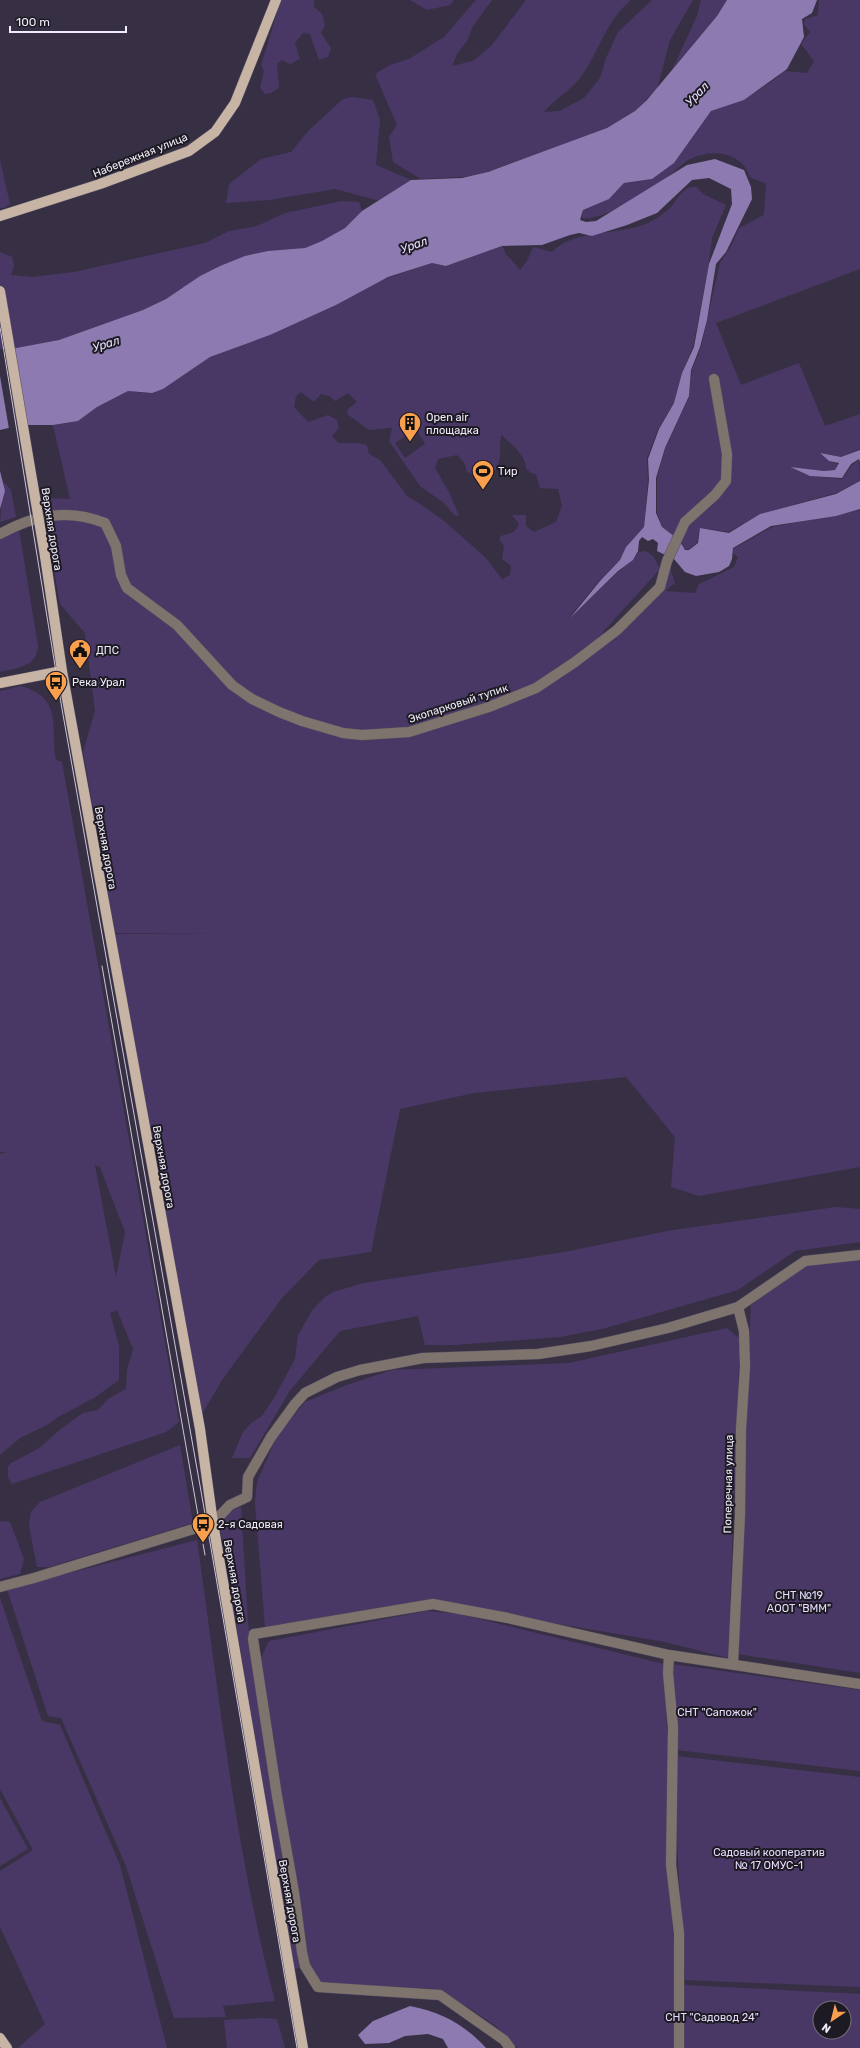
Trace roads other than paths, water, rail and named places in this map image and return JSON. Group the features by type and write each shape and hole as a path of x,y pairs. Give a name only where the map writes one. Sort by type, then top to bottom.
{"main road":[{"name":"Набережная улица","path":"0,216 100,184 189,151 215,132 235,103 276,0"},
{"name":"Верхняя дорога","path":"0,291 45,556 62,671 200,1429 213,1524 303,2048"},
{"path":"0,683 62,671"},
{"path":"0,2038 8,2048"}],"street":[{"name":"Экопарковый тупик","path":"0,534 29,520 70,514 92,518 105,523 116,546 120,574 127,588 177,626 232,685 252,699 302,722 343,733 362,735 409,732 489,707 536,688 575,662 617,630 660,587 667,562 678,534 685,522 715,495 726,481 727,454 714,379"},
{"path":"0,1587 213,1524 230,1505 247,1497 248,1477 271,1437 295,1404 305,1393 337,1377 360,1370 423,1358 538,1354 591,1346 668,1328 738,1307 805,1261 860,1255"},
{"name":"Поперечная улица","path":"733,1664 745,1367 744,1331 738,1307"},
{"path":"510,2048 504,2040 440,1995 318,1987 305,1966 260,1688 253,1639 254,1634 432,1604 508,1618 669,1655 860,1684"},
{"path":"669,1655 668,1673 672,1727 671,1865 679,1933 679,2048"}],"water":[{"name":"Урал","path":"727,0 817,0 812,13 802,19 804,37 787,69 744,100 711,111 674,163 652,179 624,183 609,199 583,210 580,220 586,222 596,221 687,165 715,159 744,170 751,187 752,199 726,252 716,264 707,320 700,347 691,370 689,396 665,448 656,478 656,513 662,527 679,540 685,550 689,550 698,543 700,528 729,533 760,514 836,494 860,481 860,509 836,516 771,526 733,548 732,559 729,566 719,572 696,576 685,572 674,559 657,551 658,543 653,539 648,541 642,537 639,541 638,551 633,560 618,571 570,618 600,581 620,560 626,547 644,527 649,480 648,459 659,429 674,403 682,373 694,347 709,264 732,204 731,189 709,178 692,180 657,213 627,225 592,236 579,233 542,245 502,246 446,266 432,263 388,277 336,305 270,335 210,357 163,389 152,393 128,391 97,407 78,421 53,425 21,425 0,430 0,351 59,340 143,310 166,299 200,276 245,256 268,251 305,248 322,241 345,228 362,211 411,180 462,178 488,172 607,128 635,111 647,100 717,16"},
{"path":"860,450 860,462 859,459 851,464 842,478 810,476 790,467 824,471 835,470 839,463 829,461 820,453 841,457"},
{"path":"0,471 5,491 0,509"},
{"path":"410,2006 432,2012 451,2020 469,2032 486,2048 448,2048 443,2039 428,2034 405,2036 389,2043 365,2044 358,2035 373,2021"}],"tram line":[{"path":"0,327 62,709 207,1525 297,2048"},
{"path":"102,966 205,1555"}],"place":[{"name":"Open air площадка","path":"410,442"},
{"name":"Тир","path":"483,490"},
{"name":"ДПС","path":"80,670"},
{"name":"Река Урал","path":"56,702"},
{"name":"2-я Садовая","path":"203,1544"}],"park label":[{"name":"СНТ №19 АООТ \"ВММ\"","path":"799,1601"},
{"name":"СНТ \"Сапожок\"","path":"717,1712"},
{"name":"Садовый кооператив № 17 ОМУС-1","path":"769,1858"},
{"name":"СНТ \"Садовод 24\"","path":"712,2017"}]}
